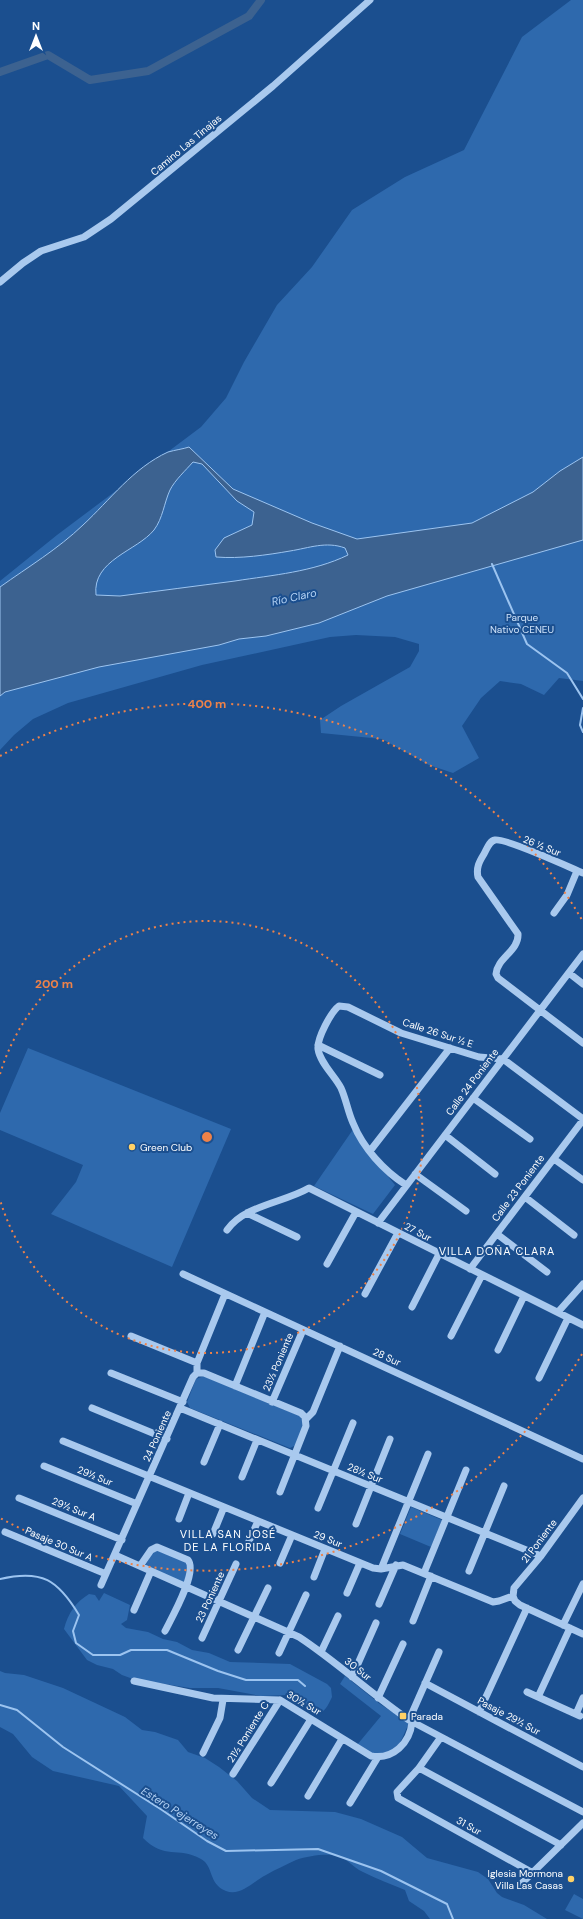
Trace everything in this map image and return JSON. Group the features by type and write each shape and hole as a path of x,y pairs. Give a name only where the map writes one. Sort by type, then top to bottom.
{"street":[{"name":"Camino Las Tinajas","path":"0,282 22,263 42,251 84,237 111,219 273,86 370,0"},
{"name":"26 ½ Sur","path":"540,1010 502,982 496,974 498,966 518,940 516,928 478,877 476,871 493,840 511,843 580,872"},
{"path":"554,913 567,895 580,872"},
{"name":"Calle 24 Poniente","path":"378,1223 583,954"},
{"path":"569,973 583,984"},
{"name":"Calle 26 Sur ½ E","path":"318,1048 333,1012 339,1006 344,1006 402,1033 479,1057 503,1059"},
{"path":"540,1010 583,1043"},
{"path":"318,1048 380,1075"},
{"path":"318,1048 341,1088 353,1124 370,1151 385,1169 406,1185"},
{"path":"370,1151 450,1048"},
{"path":"503,1059 583,1119"},
{"path":"473,1098 530,1139"},
{"name":"Calle 23 Poniente","path":"470,1269 583,1119"},
{"path":"445,1135 495,1174"},
{"path":"554,1159 583,1180"},
{"path":"415,1174 466,1211"},
{"name":"27 Sur","path":"247,1213 309,1188 583,1325"},
{"path":"525,1197 574,1235"},
{"path":"327,1264 356,1212"},
{"path":"226,1230 233,1220 247,1213 296,1238"},
{"path":"365,1294 398,1233"},
{"path":"497,1234 547,1272"},
{"path":"412,1307 440,1254"},
{"name":"28 Sur","path":"183,1274 583,1459"},
{"path":"451,1336 482,1275"},
{"path":"558,1312 583,1284"},
{"name":"24 Poniente","path":"101,1585 182,1405 193,1377 197,1373 197,1363 225,1294"},
{"path":"498,1350 524,1296"},
{"path":"235,1386 265,1312"},
{"path":"539,1378 568,1318"},
{"name":"23½ Poniente","path":"272,1402 303,1330"},
{"path":"131,1336 197,1363"},
{"path":"306,1419 313,1412 340,1346"},
{"name":"28½ Sur","path":"111,1373 257,1440 541,1556"},
{"path":"197,1373 204,1373 301,1413 306,1419 306,1426 280,1492"},
{"path":"92,1408 167,1438"},
{"path":"318,1508 353,1423"},
{"path":"204,1462 220,1424"},
{"path":"356,1524 390,1439"},
{"path":"242,1477 257,1440"},
{"name":"29 Sur","path":"63,1441 360,1563 381,1569"},
{"path":"381,1569 428,1454"},
{"name":"29½ Sur","path":"44,1466 137,1504"},
{"path":"424,1573 466,1470"},
{"path":"469,1570 504,1486"},
{"path":"178,1519 189,1493"},
{"name":"29½ Sur A","path":"19,1498 122,1540"},
{"name":"21 Poniente","path":"513,1596 514,1588 541,1556 583,1498"},
{"path":"213,1534 224,1507"},
{"path":"246,1548 258,1521"},
{"name":"Pasaje 30 Sur A","path":"4,1532 106,1574"},
{"path":"280,1563 292,1535"},
{"path":"140,1566 151,1550 155,1548 188,1560 191,1568 186,1587 165,1631"},
{"path":"314,1577 326,1549"},
{"name":"30 Sur","path":"115,1555 288,1632 321,1652 378,1698 411,1720 583,1812"},
{"path":"347,1593 360,1563"},
{"name":"23 Poniente","path":"202,1638 236,1564"},
{"path":"381,1569 396,1565 403,1565 493,1602 500,1602 513,1596 517,1604 583,1634"},
{"path":"379,1604 396,1565"},
{"path":"134,1610 151,1571"},
{"path":"413,1621 431,1576"},
{"path":"538,1697 583,1584"},
{"path":"238,1650 268,1588"},
{"path":"279,1653 306,1595"},
{"path":"479,1712 527,1608"},
{"path":"321,1652 338,1616"},
{"path":"352,1677 376,1623"},
{"path":"378,1698 403,1644"},
{"path":"350,1803 378,1757 392,1753 402,1745 410,1734 411,1720 425,1683 440,1652"},
{"name":"30½ Sur","path":"134,1681 223,1700 280,1700 371,1756 378,1757"},
{"name":"Pasaje 29½ Sur","path":"425,1683 583,1767"},
{"path":"527,1692 578,1715 583,1698"},
{"path":"203,1753 220,1718 223,1700"},
{"name":"21½ Poniente C","path":"233,1774 280,1700"},
{"path":"271,1783 311,1719"},
{"path":"441,1737 419,1768 561,1845"},
{"path":"308,1796 342,1739"},
{"name":"31 Sur","path":"419,1768 397,1792 396,1796 399,1800 533,1873"},
{"path":"520,1885 583,1823"}],"green space":[{"name":"Parque Nativo CENEU","path":"571,0 583,0 583,681 559,678 544,695 521,684 500,681 481,698 462,726 479,758 453,773 429,765 382,739 321,733 320,720 341,706 410,667 419,651 419,644 395,637 356,635 330,637 202,665 68,703 33,719 14,735 0,750 0,581 57,535 201,427 226,398 244,362 277,305 312,267 352,210 405,177 464,150 522,37"},
{"name":"Green Club","path":"28,1048 231,1129 172,1267 51,1214 76,1182 83,1165 0,1130 0,1113"},
{"path":"354,1128 372,1157 395,1185 373,1214 314,1186"},
{"path":"204,1376 300,1416 304,1423 296,1445 290,1448 190,1408 187,1402 196,1379"},
{"path":"411,1507 442,1520 431,1547 400,1534"},
{"path":"154,1550 159,1550 186,1562 189,1568 184,1584 145,1566"},
{"path":"104,1593 130,1605 127,1620 121,1624 126,1628 148,1632 163,1639 177,1642 192,1650 209,1653 230,1662 290,1664 327,1684 331,1688 332,1697 323,1711 318,1714 314,1714 288,1695 261,1696 218,1688 190,1688 133,1679 122,1675 113,1669 97,1665 87,1660 64,1629 70,1613 80,1601 89,1594 95,1595 99,1601"},
{"path":"0,1671 24,1675 63,1688 125,1717 142,1730 155,1732 178,1740 188,1752 205,1758 219,1767 237,1781 252,1798 270,1810 335,1812 361,1819 402,1837 427,1858 478,1872 488,1879 497,1893 502,1897 524,1905 547,1919 430,1919 424,1911 409,1901 405,1890 368,1875 341,1857 332,1855 305,1857 296,1860 261,1878 247,1888 236,1892 226,1891 216,1884 208,1866 201,1859 185,1853 158,1849 143,1838 147,1816 119,1786 53,1771 32,1757 13,1734 0,1727"},
{"path":"345,1676 380,1704 409,1723 400,1743 391,1751 372,1755 357,1745 381,1716 340,1684"},
{"path":"574,1894 583,1899 583,1919 565,1910"}],"water":[{"name":"Río Claro","path":"189,447 233,489 312,523 357,539 472,523 533,492 560,471 583,457 583,540 387,596 319,623 266,636 239,639 219,645 99,667 5,692 0,696 0,587 73,534 122,485 144,467 168,452","holes":["193,462 202,464 237,501 254,512 252,525 224,538 215,550 216,557 253,556 324,545 345,548 348,555 335,561 278,575 120,596 96,595 97,583 101,573 117,557 137,544 154,530 159,521 170,490 175,483"]}],"waterway":[{"path":"0,72 48,55 90,80 148,71 249,16 261,0"},
{"path":"492,564 527,644 567,673 583,699"},
{"path":"583,708 580,725 583,732"},
{"path":"0,1579 27,1575 47,1580 56,1586 64,1593 79,1615 73,1631 76,1643 93,1655 120,1655 131,1650 167,1650 218,1671 246,1680 298,1680 305,1686"},
{"name":"Estero Pejerreyes","path":"0,1705 17,1710 63,1747 162,1810 207,1841 226,1851 318,1849 381,1871 447,1904 453,1919"}],"place":[{"name":"Green Club","path":"132,1147"},
{"name":"Parada","path":"403,1716"},
{"name":"Iglesia Mormona Villa Las Casas","path":"571,1879"}],"district":[{"name":"VILLA DOÑA CLARA","path":"497,1251"},
{"name":"VILLA SAN JOSÉ DE LA FLORIDA","path":"228,1540"}]}
